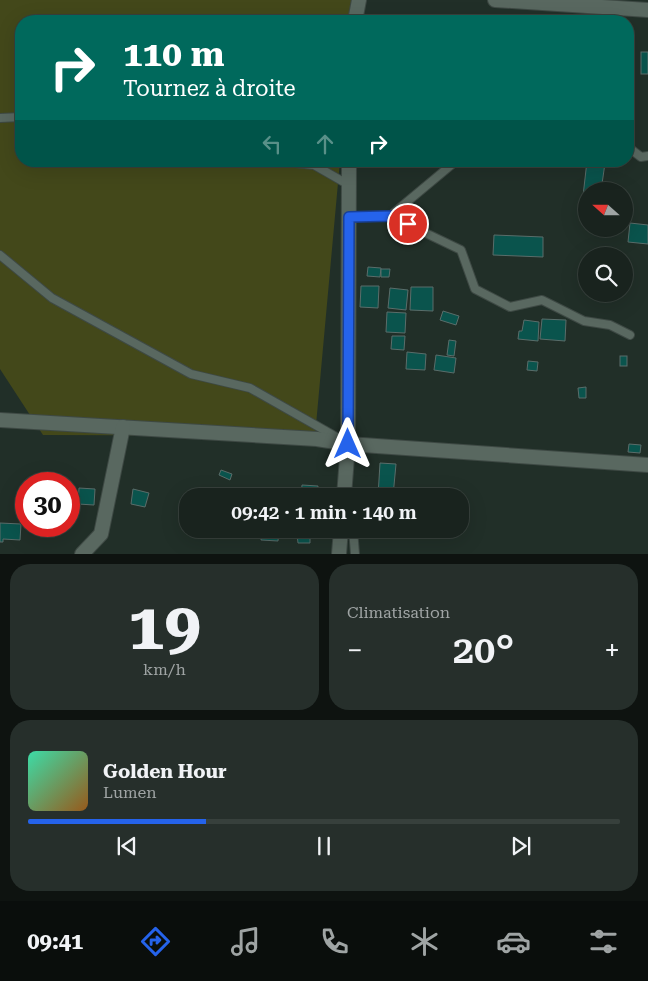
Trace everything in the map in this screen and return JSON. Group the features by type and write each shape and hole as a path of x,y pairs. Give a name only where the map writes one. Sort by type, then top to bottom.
{"street":[{"path":"356,15 359,0"},
{"path":"494,0 648,10"},
{"path":"345,488 348,444 349,167"},
{"path":"0,420 317,439 348,444 648,465"},
{"path":"82,554 101,534 123,427"},
{"path":"339,554 340,538"}],"lane":[{"path":"0,118 15,117"},
{"path":"634,152 641,157 648,156"},
{"path":"318,167 349,185"},
{"path":"390,216 449,167"},
{"path":"349,217 390,216 461,250 475,289 510,308 542,300 584,321 610,325 630,335"},
{"path":"0,255 52,298 191,374 250,388 348,444"},
{"path":"354,538 355,554"}],"green space":[{"path":"0,0 355,0 354,15 15,15 15,167 339,167 315,436 43,435 0,369"}],"building":[{"path":"641,52 648,52 648,74 641,74"},
{"path":"586,167 604,167 602,182 585,182"},
{"path":"633,223 648,225 648,244 628,242 628,238 633,237"},
{"path":"494,235 543,237 543,257 493,255"},
{"path":"368,267 381,268 380,277 367,276"},
{"path":"381,269 390,269 389,277 381,277"},
{"path":"361,286 379,286 378,308 360,307"},
{"path":"411,287 433,287 433,311 410,310"},
{"path":"390,288 408,290 406,310 388,308"},
{"path":"443,311 459,316 456,325 440,320"},
{"path":"387,312 406,313 405,333 386,332"},
{"path":"542,319 566,320 565,341 540,339"},
{"path":"524,320 539,322 538,341 518,339"},
{"path":"392,336 405,336 404,350 391,349"},
{"path":"449,340 456,341 454,356 447,355"},
{"path":"407,352 426,354 425,370 406,369"},
{"path":"436,355 456,358 454,373 434,370"},
{"path":"620,356 627,356 627,366 620,366"},
{"path":"528,361 538,362 537,371 527,370"},
{"path":"586,387 586,398 579,398 578,388"},
{"path":"629,444 641,445 640,453 628,452"},
{"path":"380,463 396,464 394,488 378,488"},
{"path":"221,470 232,474 230,480 219,475"},
{"path":"302,485 318,486 318,488 302,488"},
{"path":"80,488 95,489 94,505 80,504"},
{"path":"133,489 149,493 145,507 131,504"},
{"path":"0,523 15,524 15,537 20,537 20,540 3,539 3,542 0,542"},
{"path":"261,538 278,538 278,541 261,540"},
{"path":"297,538 310,538 310,543 298,543"}],"route":[{"path":"348,444 349,217 390,216 408,224"}]}
